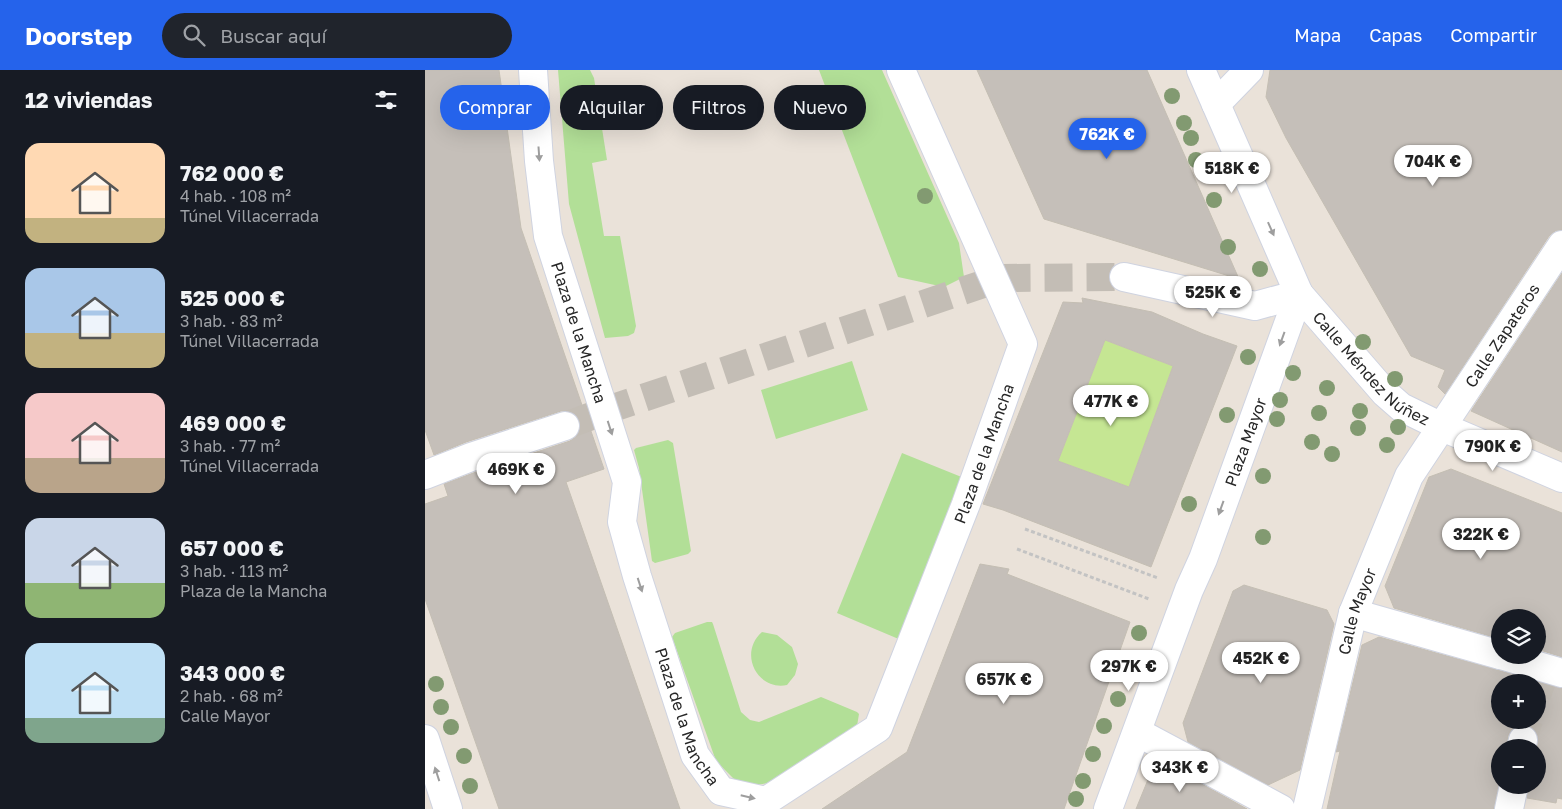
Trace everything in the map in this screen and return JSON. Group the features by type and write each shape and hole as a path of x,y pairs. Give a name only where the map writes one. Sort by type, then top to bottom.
{"street":[{"name":"Plaza de la Mancha","path":"533,70 539,161 548,236 627,482 622,522 637,576 695,755 721,791 766,801 878,728 966,504 1023,344 901,70"},
{"name":"Calle Méndez Núñez","path":"1201,70 1299,294 1385,393 1401,407 1562,478"},
{"path":"1216,104 1249,70"},
{"name":"Calle Zapateros","path":"1441,426 1562,245"},
{"path":"1124,277 1255,306 1299,294"},
{"name":"Plaza Mayor","path":"1107,809 1189,590 1203,559 1299,294"},
{"path":"425,475 471,457 565,426"},
{"name":"Calle Mayor","path":"1307,809 1353,612 1409,476 1441,426"},
{"path":"1353,612 1491,652"},
{"path":"1526,664 1550,673"},
{"path":"1137,732 1281,809"},
{"path":"425,739 448,809"},
{"path":"1509,809 1512,794"}],"path":[{"path":"1025,529 1141,572"},
{"path":"1017,549 1149,600 1151,593"},
{"path":"1154,585 1157,578"}],"green space":[{"path":"558,70 590,70 595,85 560,85 560,94"},
{"path":"819,70 882,70 959,243 964,277 944,287 898,277 842,130 866,130 866,85 825,85"},
{"path":"563,130 602,130 607,160 592,163 604,236 620,236 636,326 634,333 628,336 605,338 569,204"},
{"path":"1105,340 1173,366 1129,487 1058,461"},
{"path":"852,361 868,410 776,439 761,390"},
{"path":"668,440 673,443 691,551 688,554 655,563 652,561 639,468 634,450"},
{"path":"902,453 964,478 901,640 837,613"},
{"path":"712,622 713,624 741,712 750,720 759,722 821,697 857,712 859,714 857,726 775,782 756,785 735,780 716,761 672,637 675,633"},
{"path":"762,632 777,635 792,647 798,664 795,675 787,685 776,685 767,682 754,669 751,660 752,650 755,641"}],"building":[{"path":"425,70 499,70 501,85 440,85 440,130 507,130 521,228 604,469 566,482 680,809 499,809 425,599 425,504 448,496 444,484 570,441 577,436 580,429 580,421 575,414 561,411 466,442 434,455 425,430"},
{"path":"977,70 1147,70 1239,279 1044,219"},
{"path":"1270,70 1562,70 1562,230 1555,231 1549,236 1445,394 1438,387 1445,370 1411,356 1286,138 1266,97"},
{"path":"1562,273 1562,452 1471,411"},
{"path":"1082,298 1152,312 1237,346 1151,567 983,504 1063,302 1083,303","holes":["1105,340 1173,366 1129,487 1058,461"]},
{"path":"1451,469 1562,513 1562,657 1546,652 1546,609 1491,609 1491,636 1394,608 1385,586 1429,477"},
{"path":"980,564 1009,569 1007,574 1130,622 1064,809 822,809 907,752"},
{"path":"1244,585 1327,610 1334,624 1300,770 1268,785 1188,742 1183,723 1233,591"},
{"path":"1379,637 1512,674 1491,674 1491,729 1513,729 1508,739 1491,739 1491,794 1497,794 1494,809 1327,809 1340,751 1336,752 1362,645"},
{"path":"1546,684 1562,688 1562,799 1557,798 1556,803 1527,798 1528,794 1546,794 1546,739 1538,739 1534,729 1546,729"},
{"path":"1156,760 1200,783 1247,809 1136,809"}],"tunnel":[{"path":"565,426 616,407 1001,278 1124,277"},
{"path":"1523,739 1526,729"}]}
